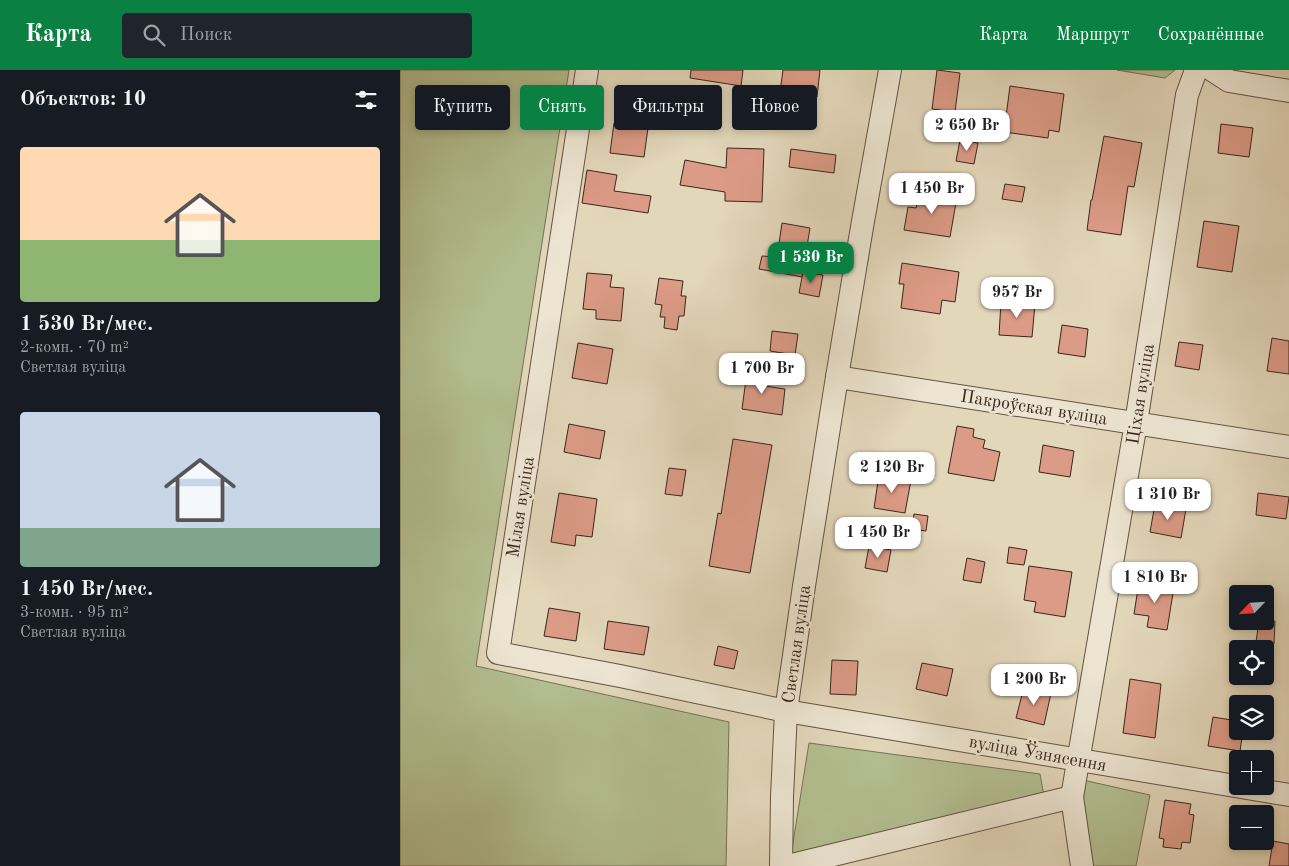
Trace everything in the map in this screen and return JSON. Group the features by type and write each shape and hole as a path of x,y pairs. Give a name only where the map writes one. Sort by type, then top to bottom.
{"street":[{"name":"Мілая вуліца","path":"587,70 498,653 620,676 786,711"},
{"name":"Светлая вуліца","path":"781,866 786,711 837,378 890,70"},
{"name":"Ціхая вуліца","path":"1082,866 1072,797 1136,423 1186,95 1196,70"},
{"path":"1212,70 1229,81 1289,91"},
{"name":"Пакроўская вуліца","path":"837,378 1289,447"},
{"name":"вуліца Ўзнясення","path":"786,711 1289,795"},
{"path":"788,866 1072,797"}],"green space":[{"path":"400,70 569,70 567,85 520,85 520,130 560,130 476,666 729,722 726,866 400,866"},
{"path":"1117,70 1175,70 1165,78"},
{"path":"809,743 1040,774 1044,796 791,855"},
{"path":"1083,780 1150,795 1136,866 1090,866 1080,807"}],"building":[{"path":"691,70 743,70 741,85 690,78"},
{"path":"783,70 820,70 817,97 817,85 781,85"},
{"path":"937,70 960,73 955,112 932,109"},
{"path":"1010,86 1064,94 1059,132 1049,130 1048,138 1004,132"},
{"path":"614,123 614,130 648,130 644,157 610,153"},
{"path":"1221,124 1253,128 1249,157 1218,153"},
{"path":"1104,136 1142,143 1134,187 1128,186 1121,235 1087,230"},
{"path":"960,140 978,143 974,164 956,161"},
{"path":"727,148 764,149 762,202 725,201 725,192 680,185 685,160 726,168"},
{"path":"791,149 836,155 834,173 789,167"},
{"path":"587,170 617,175 614,191 651,196 648,213 582,203"},
{"path":"1005,184 1025,187 1022,202 1002,199"},
{"path":"923,192 957,197 950,237 904,230 908,207 916,208 918,200 921,201"},
{"path":"1204,221 1239,226 1232,272 1197,267"},
{"path":"782,223 810,228 802,277 759,269 762,256 777,257"},
{"path":"902,263 959,272 955,302 942,300 940,314 901,308 904,284 899,284"},
{"path":"803,272 823,275 819,297 799,293"},
{"path":"587,273 612,275 610,287 624,288 621,321 596,319 596,310 583,309"},
{"path":"659,278 683,281 681,296 686,296 684,316 679,316 677,330 664,328 665,317 660,317 662,305 655,304"},
{"path":"1001,302 1035,304 1032,337 999,335"},
{"path":"1062,325 1088,329 1085,357 1058,353"},
{"path":"772,331 798,334 795,355 770,351"},
{"path":"1272,338 1289,341 1289,374 1267,371"},
{"path":"1179,342 1203,345 1199,370 1175,366"},
{"path":"578,343 613,349 607,384 572,378"},
{"path":"747,372 766,374 765,386 785,389 782,415 742,409"},
{"path":"569,424 605,431 600,459 564,452"},
{"path":"957,426 974,429 973,437 985,440 983,448 1000,452 994,481 948,473"},
{"path":"733,439 772,445 750,573 709,566 718,513 721,514"},
{"path":"1043,445 1074,451 1070,477 1039,472"},
{"path":"669,468 686,470 682,496 665,494"},
{"path":"879,475 911,480 905,513 874,508"},
{"path":"559,493 597,499 592,537 576,535 575,546 551,542"},
{"path":"1258,493 1289,497 1286,519 1256,515"},
{"path":"1155,504 1186,509 1181,538 1150,532"},
{"path":"914,514 928,516 926,531 912,529"},
{"path":"869,546 891,550 887,572 865,568"},
{"path":"1009,547 1027,550 1024,565 1007,563"},
{"path":"967,558 985,562 981,583 963,580"},
{"path":"1029,566 1072,572 1065,617 1034,612 1036,602 1024,600"},
{"path":"1139,582 1174,587 1167,630 1147,627 1149,616 1134,614"},
{"path":"549,608 580,613 576,641 544,636"},
{"path":"608,621 649,627 644,655 604,649"},
{"path":"1275,621 1274,644 1274,640 1256,640 1258,630 1274,630"},
{"path":"718,646 738,651 734,669 714,665"},
{"path":"832,660 858,661 856,695 830,694"},
{"path":"922,663 953,669 947,696 916,689"},
{"path":"1130,679 1161,684 1155,738 1123,733"},
{"path":"1024,687 1051,693 1044,725 1016,718"},
{"path":"1213,717 1229,720 1229,740 1242,740 1240,750 1208,746"},
{"path":"1165,800 1191,804 1189,814 1194,815 1190,843 1182,842 1181,849 1163,847 1164,839 1159,838"},
{"path":"1274,841 1289,844 1289,866 1269,866 1272,850 1274,850"}]}
